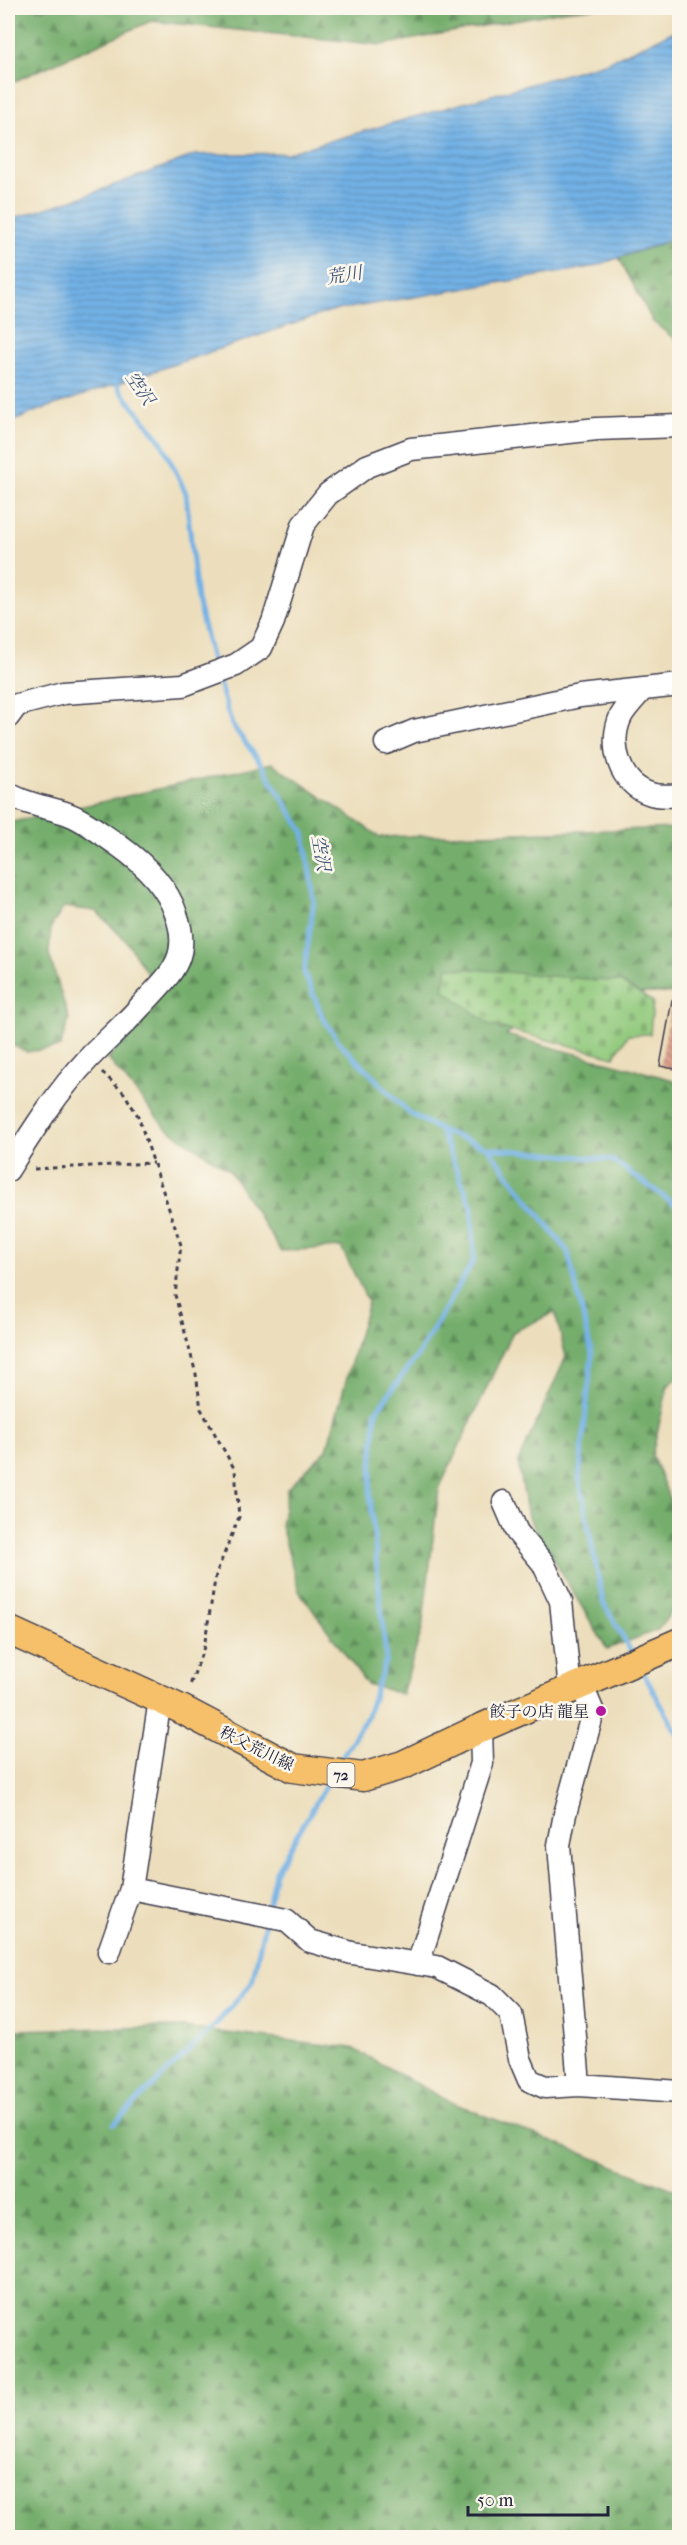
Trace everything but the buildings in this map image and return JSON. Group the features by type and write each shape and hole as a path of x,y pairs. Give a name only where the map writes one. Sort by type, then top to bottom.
{"main road":[{"name":"秩父荒川線","path":"8,1629 170,1705 293,1768 363,1777 403,1765 481,1728 680,1642"}],"street":[{"path":"8,717 16,705 63,693 183,685 236,665 261,648 273,622 303,525 328,494 367,466 411,449 597,429 680,426"},
{"path":"386,743 414,731 580,696 680,685"},
{"path":"642,690 622,715 615,738 619,761 627,779 651,794 680,796"},
{"path":"8,793 71,815 120,846 163,887 173,904 181,927 181,949 175,968 160,989 88,1059 50,1104 8,1170"},
{"path":"504,1502 517,1532 543,1563 561,1601 575,1687 593,1712 565,1814 559,1845 579,2085"},
{"path":"109,1952 131,1889 170,1705"},
{"path":"418,1964 482,1763 481,1728"},
{"path":"131,1889 286,1920 310,1941 352,1953 436,1967 492,1995 511,2014 520,2059 529,2080 545,2087 579,2085 680,2092"}],"path":[{"path":"88,1059 124,1093 138,1116 181,1245 175,1295 196,1374 201,1408 236,1470 239,1517 216,1574 204,1647 170,1705"},
{"path":"8,1170 153,1163"}],"green space":[{"path":"8,8 596,8 563,11 382,45 151,21 8,84"},
{"path":"679,237 679,342 653,322 619,258"},
{"path":"272,763 380,837 679,828 679,993 563,994 506,1035 670,1079 679,1085 679,1377 668,1386 652,1455 678,1520 680,1600 658,1630 607,1649 528,1517 518,1462 566,1357 555,1312 513,1332 439,1489 422,1629 402,1694 367,1684 299,1591 281,1526 287,1489 327,1449 368,1302 341,1247 281,1251 229,1170 165,1127 108,1059 161,995 127,942 96,911 64,907 51,927 49,954 69,1019 60,1047 27,1052 8,1043 8,823"},
{"path":"448,967 621,982 653,1002 650,1034 628,1035 614,1057 490,1025 443,989"},
{"path":"175,2027 352,2048 448,2101 673,2189 679,2189 679,2537 8,2537 8,2030"}],"water":[{"name":"荒川","path":"679,29 679,237 592,267 331,311 34,412 8,424 8,220 82,197 195,155 287,153 605,63"}],"waterway":[{"name":"空沢","path":"115,380 120,390 161,441 186,493 197,600 214,668"},
{"name":"空沢","path":"217,676 232,725 258,759 304,833 314,901 304,972 323,1018 339,1042 409,1113 440,1130 488,1148 612,1160 680,1208"},
{"path":"337,1766 367,1716 386,1659 370,1494 376,1411 418,1355 474,1260 472,1207 440,1130"},
{"path":"488,1148 568,1252 592,1354 579,1478 603,1602 632,1653"},
{"path":"641,1669 680,1738"},
{"path":"267,1910 275,1873 328,1782"},
{"path":"114,2124 216,2024 252,1983 265,1922"}],"place":[{"name":"餃子の店 龍星","path":"601,1711"}]}
